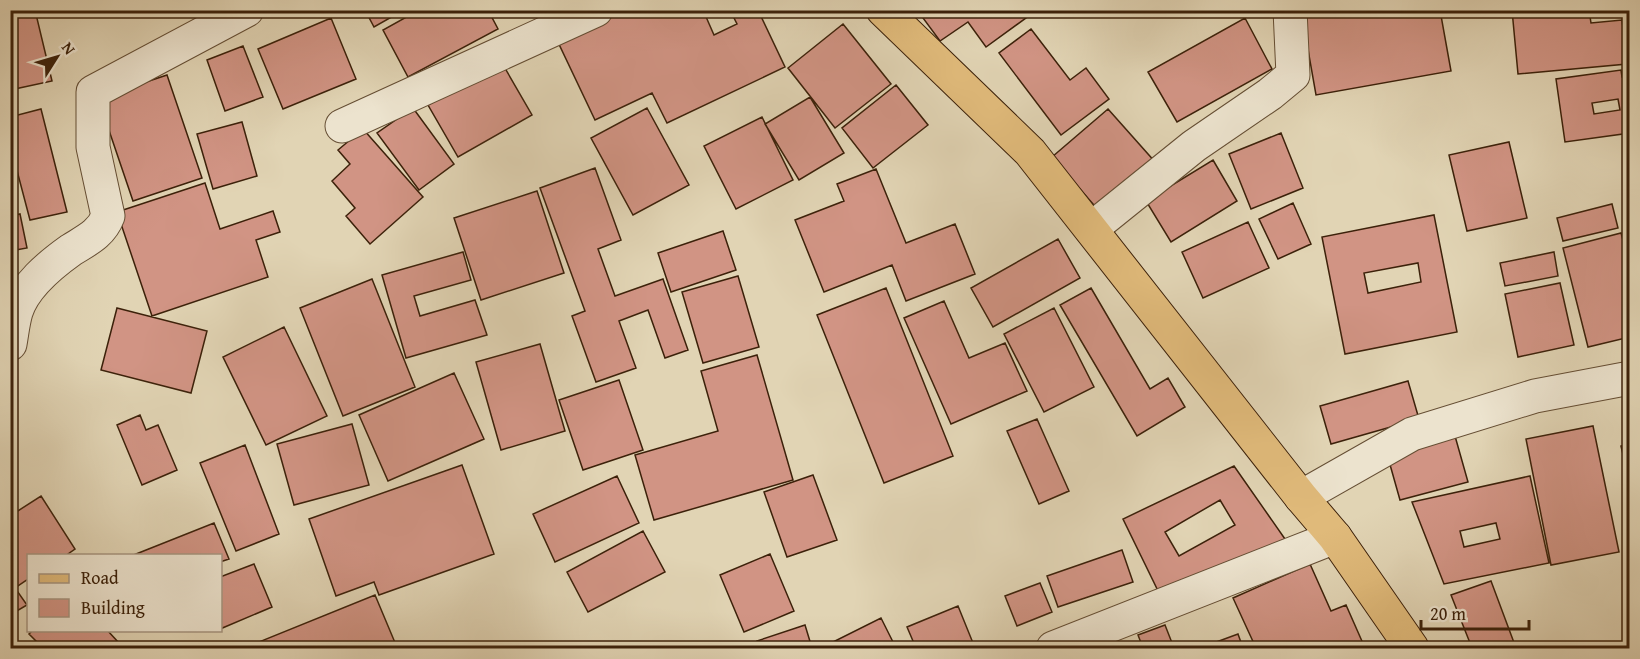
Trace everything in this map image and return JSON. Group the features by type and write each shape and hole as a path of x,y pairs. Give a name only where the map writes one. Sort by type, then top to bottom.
{"main road":[{"path":"883,10 1030,152 1301,497 1335,537 1412,648"}],"street":[{"path":"10,344 15,313 22,296 64,255 96,235 104,226 108,216 93,147 93,92 247,10"},
{"path":"342,126 596,10"},
{"path":"1091,229 1194,146 1270,94 1293,75 1290,10"},
{"path":"1301,497 1412,434 1535,396 1629,378"},
{"path":"1053,648 1335,537"}],"building":[{"path":"10,10 35,10 52,81 10,90"},
{"path":"365,10 404,10 374,27"},
{"path":"419,10 488,10 498,29 408,77 383,30"},
{"path":"619,10 703,10 714,35 737,24 730,10 758,10 785,67 667,123 652,93 595,120 557,40"},
{"path":"934,10 1037,10 986,47 968,22 940,41 923,18"},
{"path":"1301,10 1440,10 1451,71 1316,95"},
{"path":"1512,10 1589,10 1591,23 1622,20 1627,64 1518,74"},
{"path":"331,18 356,79 283,109 258,49"},
{"path":"1245,18 1272,69 1177,122 1148,72"},
{"path":"843,24 891,84 835,128 788,68"},
{"path":"1031,29 1070,80 1086,68 1109,99 1061,135 999,53"},
{"path":"243,46 263,97 225,111 207,60"},
{"path":"502,63 532,115 458,157 428,105"},
{"path":"1621,70 1622,77 1630,76 1630,133 1565,142 1556,79","holes":["1618,99 1620,110 1594,114 1592,103"]},
{"path":"167,75 202,178 133,201 98,98"},
{"path":"896,85 928,125 873,168 842,128"},
{"path":"810,97 844,153 799,180 765,124"},
{"path":"413,108 454,164 419,190 377,133"},
{"path":"647,108 689,185 633,215 591,138"},
{"path":"41,109 67,212 30,220 10,144 10,117"},
{"path":"1108,109 1156,163 1100,212 1052,157"},
{"path":"762,117 793,180 736,209 704,146"},
{"path":"242,122 257,176 213,189 197,134"},
{"path":"363,129 423,197 370,244 346,216 355,208 332,181 350,164 338,150"},
{"path":"1281,133 1303,188 1251,209 1229,154"},
{"path":"1509,142 1527,218 1467,231 1449,155"},
{"path":"1213,160 1237,201 1171,242 1146,201"},
{"path":"595,168 621,240 598,249 615,296 663,279 688,350 665,358 648,310 619,321 636,368 596,382 572,316 585,311 540,188"},
{"path":"876,169 906,243 955,224 975,274 906,301 892,265 824,292 795,220 844,201 837,184"},
{"path":"205,183 220,229 273,211 280,232 256,240 268,277 152,316 117,212"},
{"path":"537,191 564,273 481,300 454,218"},
{"path":"1293,203 1311,244 1278,259 1259,219"},
{"path":"1612,204 1618,228 1563,241 1557,218"},
{"path":"20,214 27,248 10,251 10,216"},
{"path":"1434,215 1457,332 1345,354 1322,237","holes":["1418,263 1421,282 1368,293 1364,273"]},
{"path":"1248,222 1269,268 1203,298 1182,252"},
{"path":"723,231 736,270 671,292 658,253"},
{"path":"1621,233 1630,265 1630,337 1588,347 1563,248"},
{"path":"1058,239 1080,278 993,327 971,288"},
{"path":"463,252 471,280 414,296 420,316 475,300 487,335 406,358 382,275"},
{"path":"1554,252 1558,276 1505,286 1500,263"},
{"path":"738,276 759,347 703,363 682,292"},
{"path":"372,279 415,387 343,416 300,308"},
{"path":"1560,283 1574,345 1518,357 1505,294"},
{"path":"886,288 953,456 884,483 817,315"},
{"path":"1091,288 1150,389 1168,378 1185,407 1137,436 1060,305"},
{"path":"944,301 969,358 1005,343 1027,391 951,424 904,318"},
{"path":"117,308 207,331 191,393 101,370"},
{"path":"1054,308 1094,387 1044,412 1004,334"},
{"path":"284,327 327,416 266,445 223,357"},
{"path":"540,344 565,431 501,450 476,362"},
{"path":"757,355 793,480 654,520 635,455 718,431 701,371"},
{"path":"454,373 484,439 388,481 359,415"},
{"path":"619,380 643,450 583,470 559,400"},
{"path":"1408,381 1419,419 1331,444 1320,406"},
{"path":"140,415 146,430 158,425 177,470 142,485 117,425"},
{"path":"1037,419 1069,491 1039,504 1007,431"},
{"path":"352,424 369,485 294,505 277,444"},
{"path":"1593,426 1619,552 1551,565 1526,439"},
{"path":"1455,436 1468,482 1400,500 1387,454"},
{"path":"1630,444 1630,484 1621,446"},
{"path":"245,445 279,534 236,551 200,463"},
{"path":"462,465 494,554 379,595 374,582 336,596 309,519"},
{"path":"1234,466 1285,539 1162,599 1123,519","holes":["1220,500 1235,525 1179,556 1165,532"]},
{"path":"813,475 837,540 787,557 764,492"},
{"path":"617,476 639,523 555,562 533,514"},
{"path":"1530,476 1549,563 1444,584 1412,502","holes":["1496,523 1500,539 1464,547 1460,531"]},
{"path":"41,496 75,549 68,554 27,554 27,580 15,588 27,605 10,615 10,516"},
{"path":"214,523 229,559 222,561 222,554 136,554"},
{"path":"643,531 665,572 588,612 567,572"},
{"path":"1122,550 1133,582 1058,607 1047,576"},
{"path":"770,554 794,611 744,632 720,575"},
{"path":"254,564 272,607 222,628 222,576"},
{"path":"1310,564 1331,611 1346,605 1365,648 1256,648 1233,598"},
{"path":"1491,581 1516,648 1472,648 1451,595"},
{"path":"1040,583 1052,612 1017,626 1005,596"},
{"path":"375,595 396,645 388,648 244,648"},
{"path":"958,606 973,643 959,648 916,648 907,627"},
{"path":"881,618 896,648 823,647"},
{"path":"805,625 812,648 759,648 757,641"},
{"path":"1165,625 1174,648 1143,648 1138,635"},
{"path":"31,632 109,632 119,643 113,648 43,648 29,634"},
{"path":"1238,634 1243,648 1200,648"}]}
